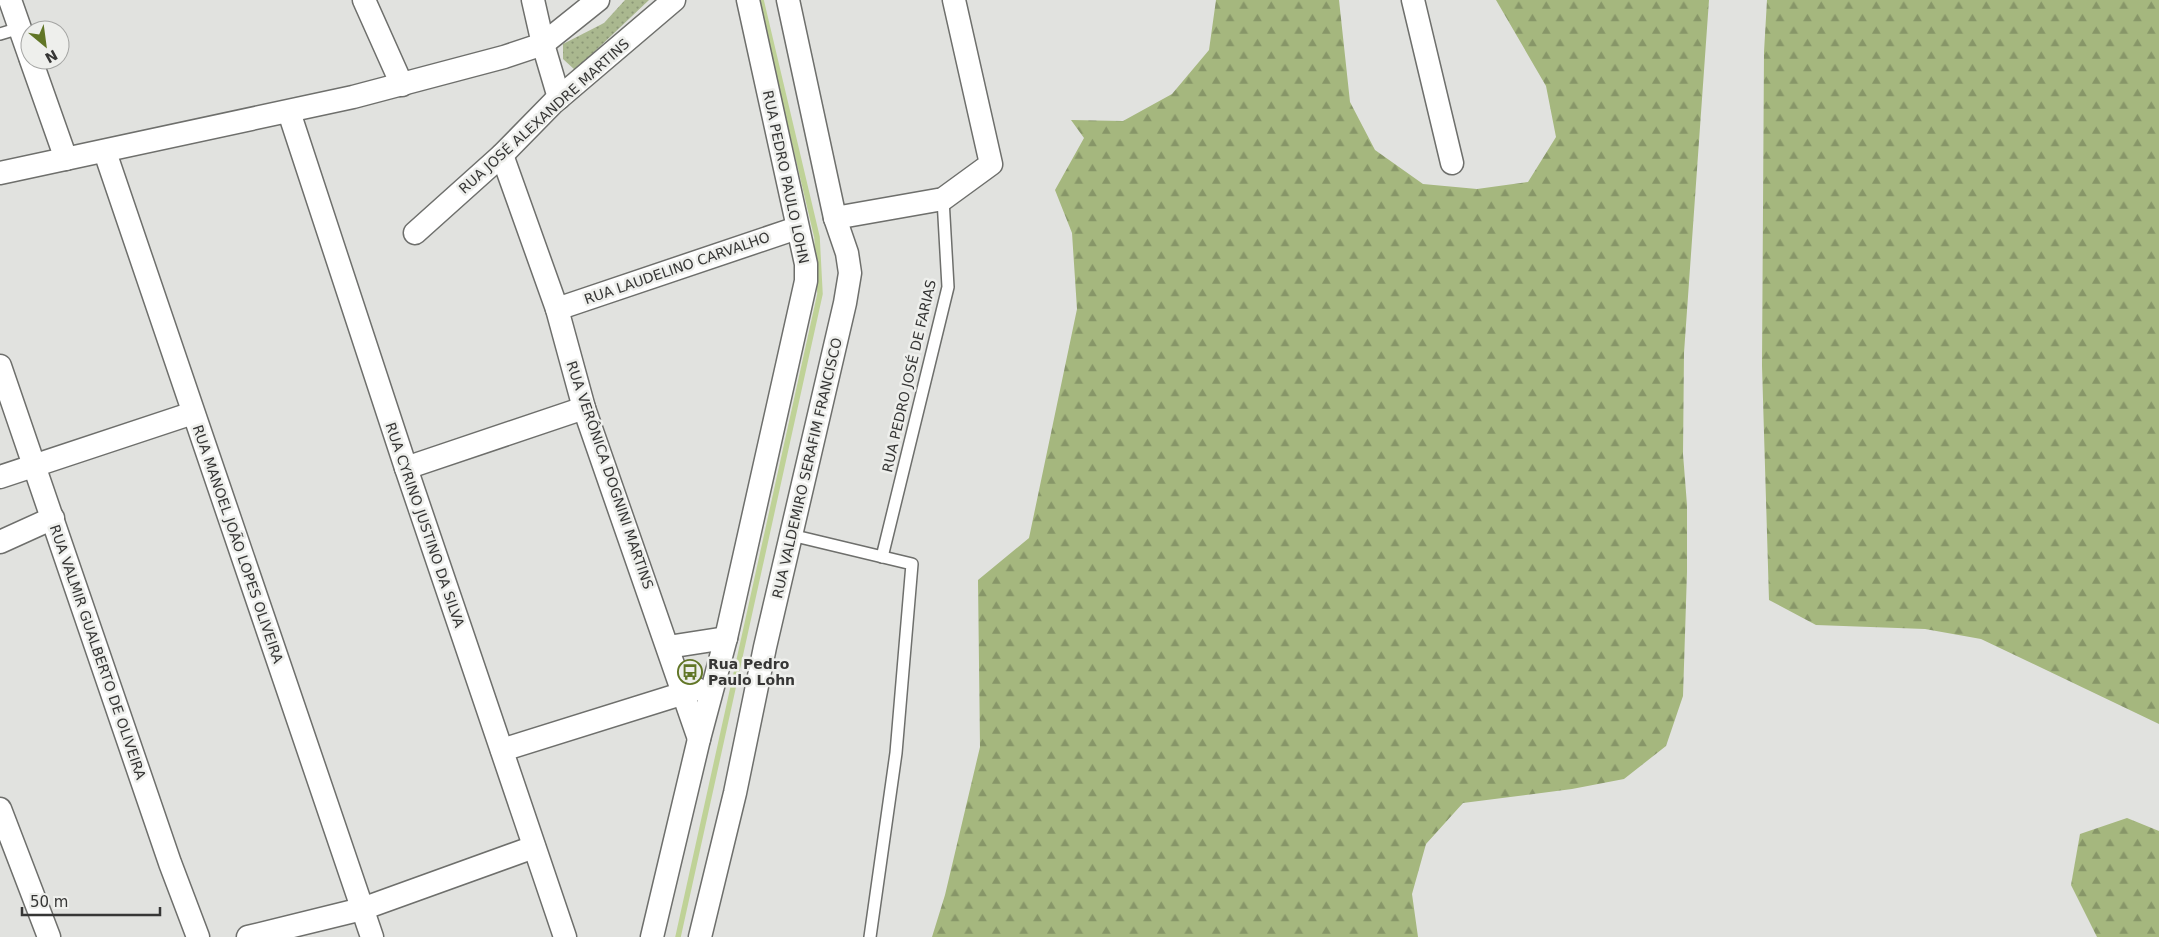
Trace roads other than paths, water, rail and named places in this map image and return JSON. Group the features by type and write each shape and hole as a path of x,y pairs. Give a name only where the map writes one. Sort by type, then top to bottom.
{"street":[{"path":"10,0 10,31 20,45"},
{"path":"364,0 402,85"},
{"path":"533,0 543,44 559,98"},
{"path":"0,173 289,112 402,85 504,57 543,44 598,0"},
{"name":"RUA JOSÉ ALEXANDRE MARTINS","path":"415,233 502,155 559,98 674,0"},
{"name":"RUA PEDRO PAULO LOHN","path":"652,937 699,739 726,638 806,281 806,264 748,0"},
{"name":"RUA VALDEMIRO SERAFIM FRANCISCO","path":"700,937 736,793 765,647 845,302 850,273 847,253 835,218 788,0"},
{"path":"835,218 943,199 991,164 954,0"},
{"path":"1412,0 1452,164"},
{"path":"34,70 66,159"},
{"name":"RUA CYRINO JUSTINO DA SILVA","path":"289,112 406,468 565,937"},
{"name":"RUA MANOEL JOÃO LOPES OLIVEIRA","path":"105,152 372,937"},
{"name":"RUA VERÔNICA DOGNINI MARTINS","path":"502,155 557,309 584,408 699,739"},
{"name":"RUA LAUDELINO CARVALHO","path":"557,309 797,228"},
{"name":"RUA VALMIR GUALBERTO DE OLIVEIRA","path":"0,366 170,864 198,937"},
{"path":"406,468 584,408"},
{"path":"0,477 193,413"},
{"path":"0,542 53,518"},
{"path":"668,647 726,638"},
{"path":"502,750 713,684"},
{"path":"0,809 49,937"},
{"path":"248,937 362,909 534,847"}],"lane":[{"name":"RUA PEDRO JOSÉ DE FARIAS","path":"882,557 948,287 943,199"},
{"path":"791,535 912,564 896,753 870,937"}],"waterway":[{"path":"678,937 820,294 817,237 761,0"}],"place":[{"name":"Rua Pedro Paulo Lohn","path":"690,672"}]}
